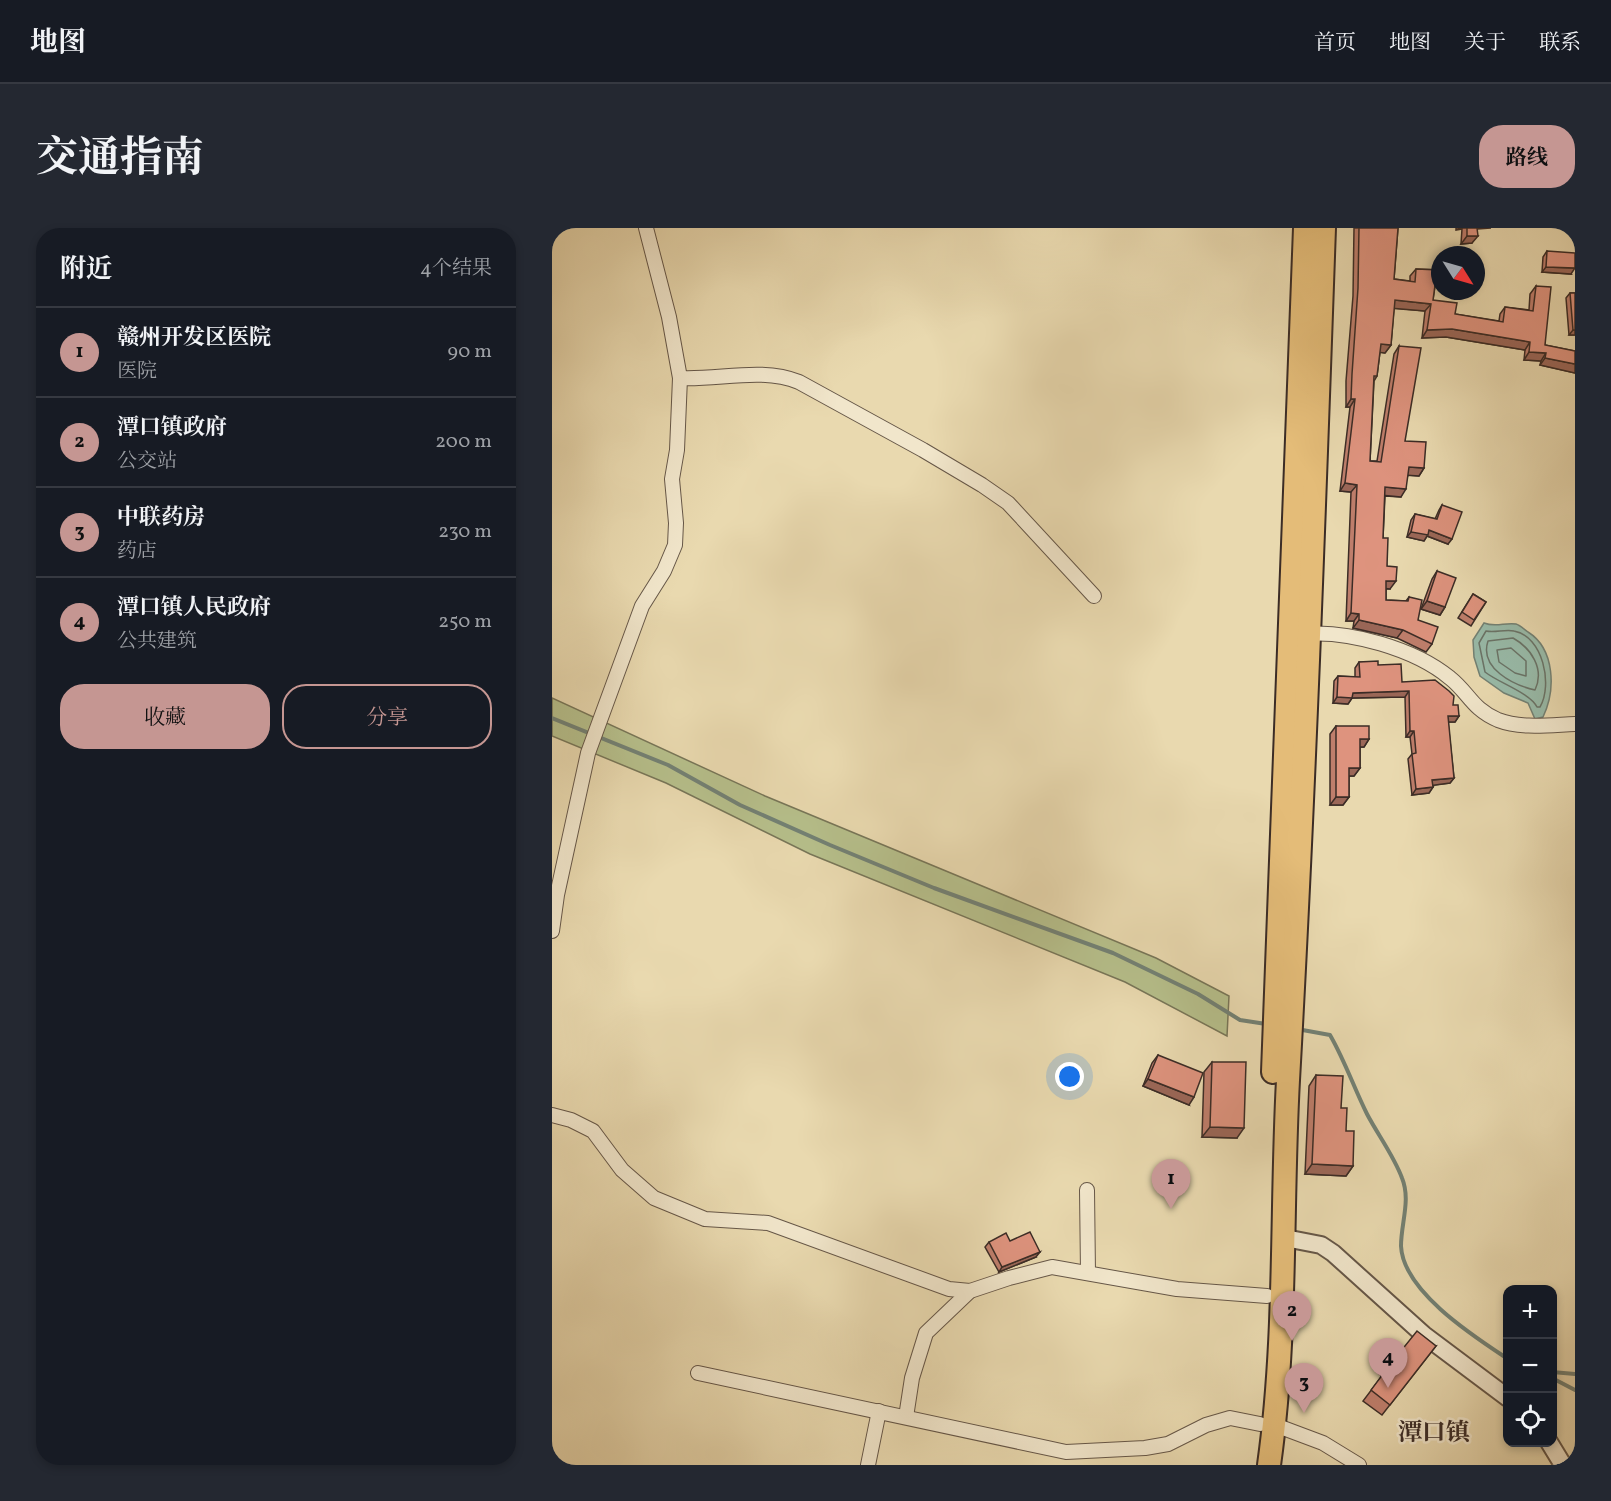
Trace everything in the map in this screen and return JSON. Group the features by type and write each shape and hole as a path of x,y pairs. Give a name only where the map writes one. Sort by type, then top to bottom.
{"highway":[{"path":"1300,634 1305,228"},
{"path":"1269,1465 1267,1296 1281,1074 1300,634 1324,228"},
{"path":"1255,1465 1268,1424 1285,1238 1281,1074"}],"street":[{"path":"552,931 557,895 588,753 642,606 663,571 675,544 676,523 672,479 677,450 680,378 669,316 646,228"},
{"path":"680,378 765,374 782,375 799,382 933,456 999,497 1040,535 1094,596"},
{"path":"1300,634 1351,636 1391,648 1452,679 1474,706 1500,721 1524,725 1575,724"},
{"path":"552,1115 571,1120 593,1131 622,1170 639,1186 654,1198 681,1210 705,1219 768,1223 949,1289 970,1291 1031,1271 1052,1268 1177,1289 1267,1296"},
{"path":"1088,1190 1089,1274"},
{"path":"1285,1238 1314,1243 1333,1253 1424,1335 1503,1394"},
{"path":"906,1417 912,1378 926,1333 970,1291"},
{"path":"698,1373 906,1417 1065,1459 1168,1444 1206,1425 1230,1418 1268,1424 1323,1443 1359,1465"},
{"path":"868,1465 879,1411"},
{"path":"1552,1447 1563,1465"}],"green space":[{"path":"552,698 765,796 1156,958 1229,996 1227,1036 1125,982 810,854 666,783 552,736"}],"water":[{"path":"1484,623 1518,625 1537,639 1544,649 1548,659 1551,683 1543,717 1535,719 1528,703 1504,693 1480,676 1474,657 1473,640"}],"building":[{"path":"1359,228 1398,228 1394,279 1415,282 1416,269 1431,270 1431,300 1457,303 1455,314 1503,322 1505,307 1533,311 1536,286 1551,287 1545,345 1575,351 1575,364 1545,358 1546,353 1529,352 1530,342 1452,329 1427,330 1431,304 1395,300 1391,345 1381,344 1377,376 1374,376 1370,461 1381,462 1399,346 1421,348 1405,441 1426,442 1424,468 1409,467 1406,489 1385,487 1383,538 1388,538 1387,566 1397,567 1396,581 1386,581 1386,600 1408,601 1409,597 1422,600 1418,620 1438,627 1432,644 1403,630 1359,620 1359,614 1351,613 1357,485 1345,483 1355,399 1351,399 1358,288"},
{"path":"1467,228 1477,228 1478,236 1467,236"},
{"path":"1547,251 1575,253 1575,268 1546,267"},
{"path":"1570,293 1575,293 1575,330 1573,330"},
{"path":"1442,505 1462,512 1452,539 1429,530 1428,535 1411,532 1415,514 1437,519"},
{"path":"1437,571 1456,578 1445,607 1427,601"},
{"path":"1473,594 1486,602 1474,620 1462,612"},
{"path":"1378,661 1378,665 1401,664 1402,682 1435,680 1454,696 1453,705 1458,705 1459,716 1448,716 1454,778 1432,780 1433,787 1416,789 1412,754 1416,753 1414,731 1410,731 1409,691 1353,693 1352,698 1337,697 1338,676 1360,677 1359,662"},
{"path":"1336,726 1369,726 1369,739 1360,739 1360,768 1349,768 1349,797 1336,797"},
{"path":"1158,1055 1203,1073 1194,1097 1148,1079"},
{"path":"1212,1062 1246,1062 1244,1128 1210,1127"},
{"path":"1316,1075 1343,1076 1341,1108 1347,1108 1346,1131 1354,1131 1353,1166 1312,1164"},
{"path":"1030,1232 1040,1252 1002,1267 989,1242 1006,1233 1010,1241"},
{"path":"1417,1331 1436,1346 1390,1405 1371,1390 1389,1366 1385,1363 1393,1352 1397,1356"}],"waterway":[{"path":"552,718 668,765 740,805 830,845 934,888 1113,953 1198,994 1240,1020 1266,1024"},
{"path":"1297,1029 1330,1035 1367,1114 1399,1170 1406,1195 1401,1246 1405,1263 1414,1279 1442,1311 1503,1356"},
{"path":"1557,1372 1575,1374"},
{"path":"1557,1381 1575,1390"}],"place":[{"name":"赣州开发区医院","path":"1171,1209"},
{"name":"潭口镇政府","path":"1292,1341"},
{"name":"潭口镇人民政府","path":"1388,1388"},
{"name":"中联药房","path":"1304,1413"}],"district":[{"name":"潭口镇","path":"1434,1432"}]}
